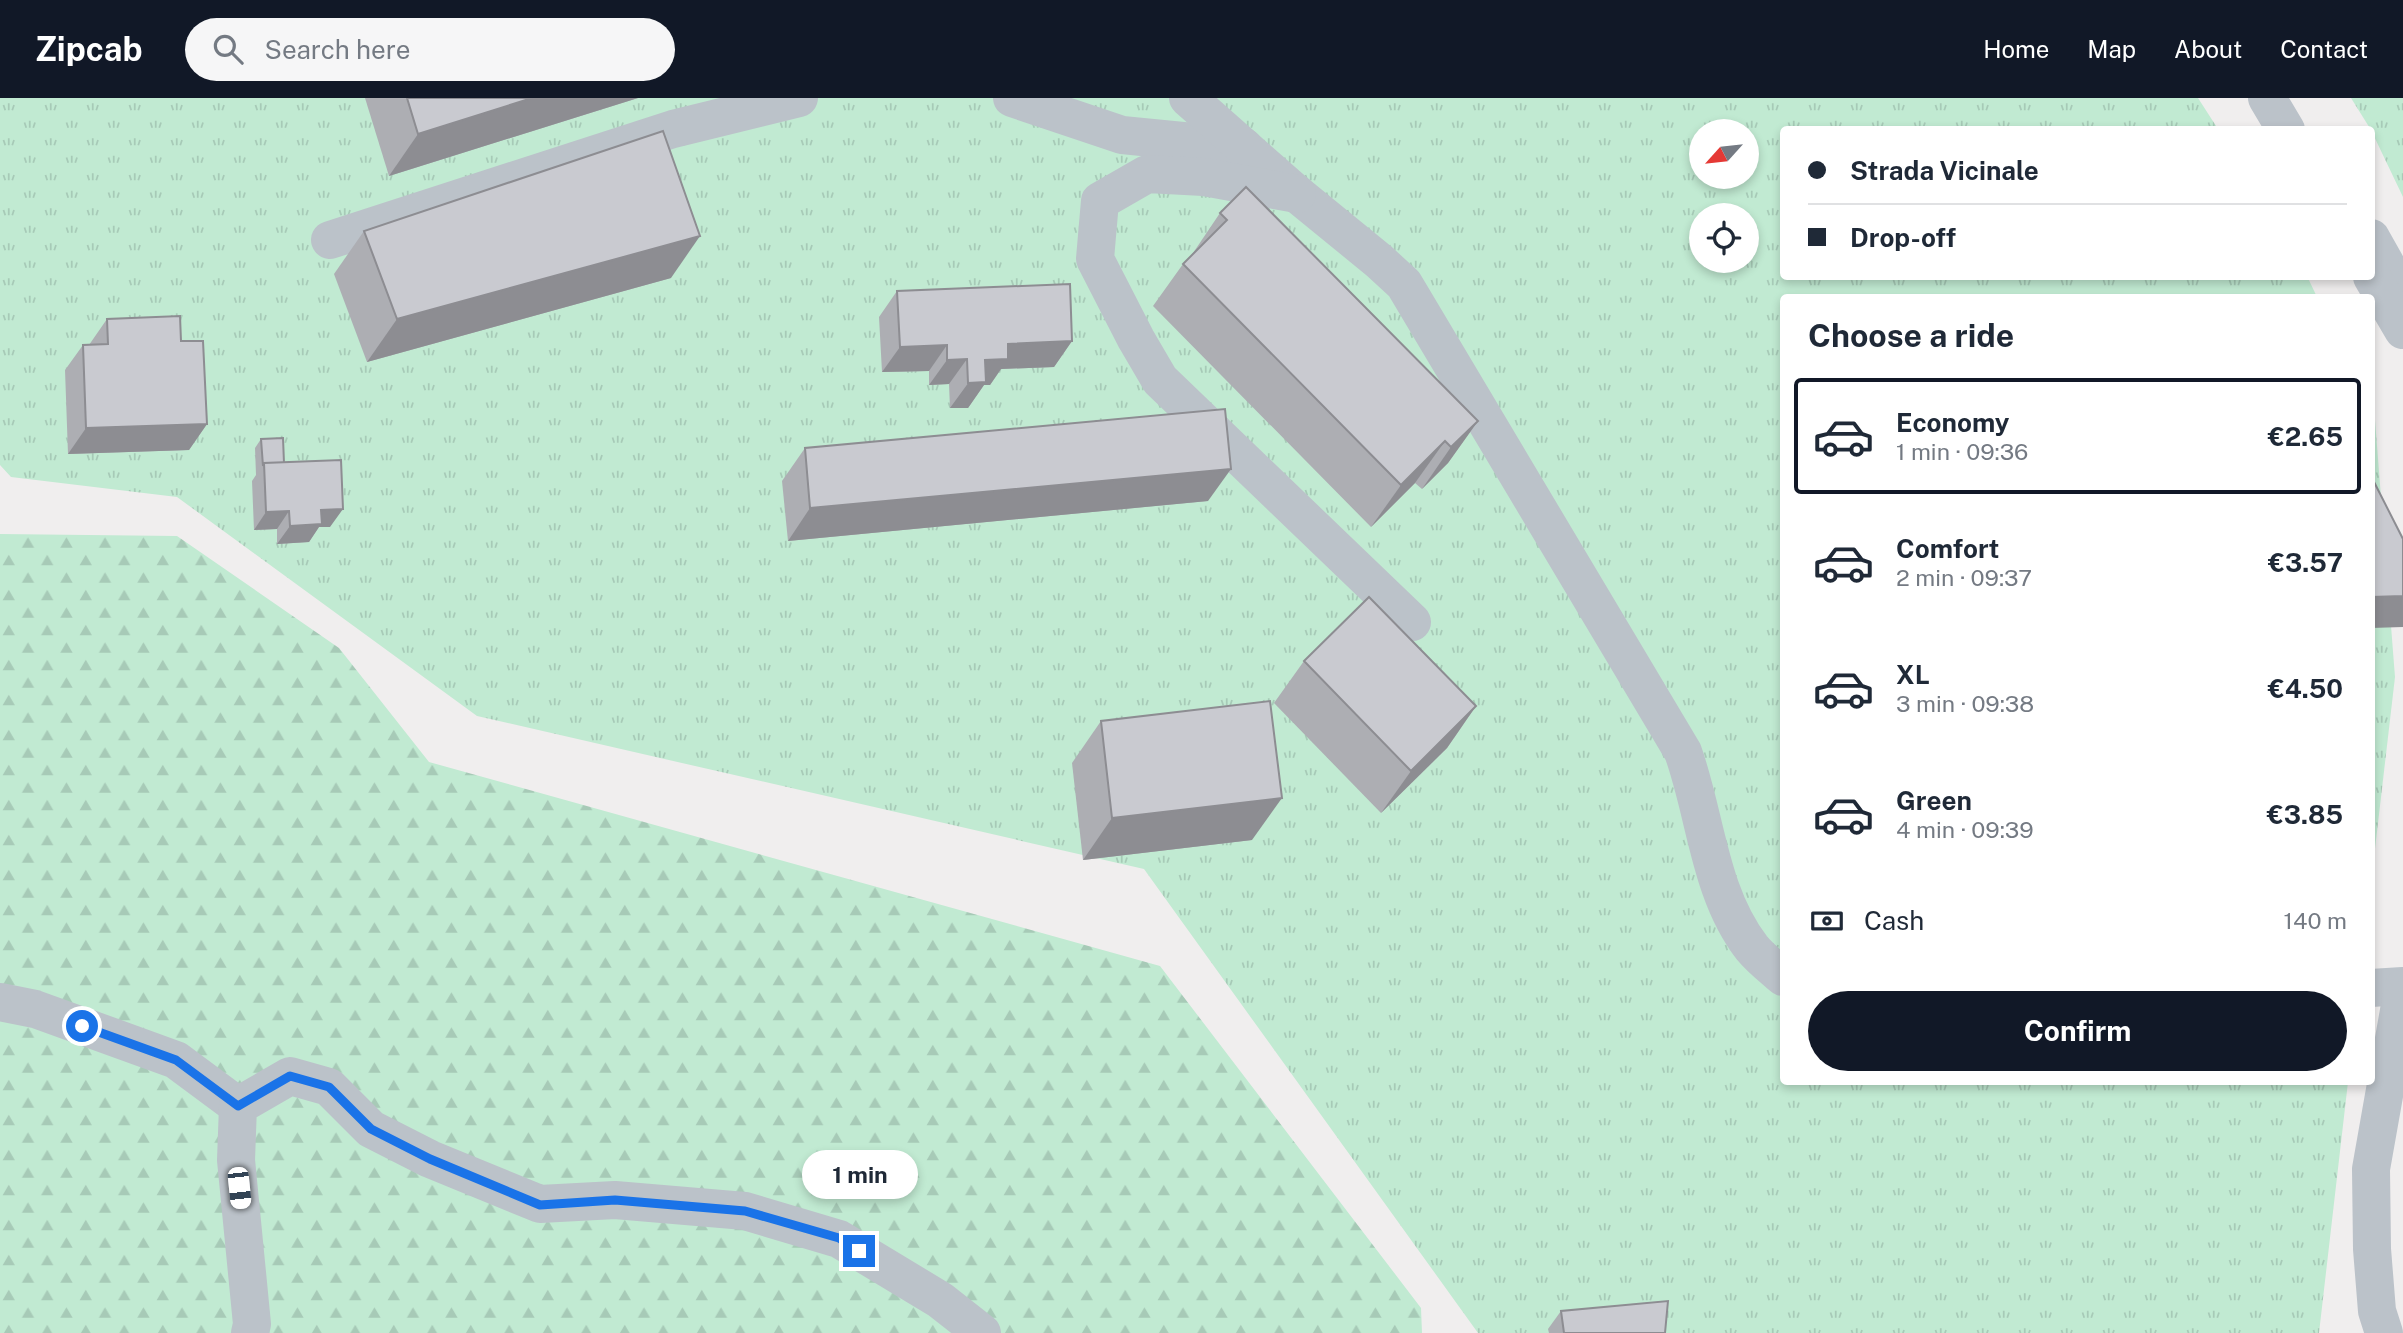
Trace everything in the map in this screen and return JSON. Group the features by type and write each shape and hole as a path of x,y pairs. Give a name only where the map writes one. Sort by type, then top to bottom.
{"street":[{"path":"330,240 673,129 799,98"},
{"path":"1012,98 1122,135 1244,147"},
{"path":"1188,98 1404,284 1683,752 1712,860 1737,925 1753,949 1780,974"},
{"path":"2267,98 2284,126"},
{"path":"2288,98 2305,126"},
{"path":"1297,194 1204,177 1147,174 1100,201 1095,259 1160,380 1412,622"},
{"path":"2375,245 2403,295"},
{"path":"2374,280 2403,330"},
{"path":"2375,988 2403,987 2371,1169 2373,1261 2377,1311 2384,1333"},
{"path":"0,1002 35,1009 176,1060 238,1106"},
{"path":"238,1106 290,1076 329,1087 371,1129 430,1159 540,1205 615,1200 745,1211 839,1238 940,1300 982,1333"},
{"path":"2403,1104 2391,1181 2396,1307 2403,1325"},
{"path":"238,1106 236,1160 252,1324 250,1333"}],"green space":[{"path":"0,98 2198,98 2216,126 1780,126 1780,280 2309,280 2316,294 1780,294 1780,1085 2348,1085 2319,1333 1478,1333 1144,869 477,716 177,497 11,477 0,465"},
{"path":"2351,98 2403,98 2403,197 2375,138 2375,126 2368,126"},
{"path":"2375,420 2395,677 2375,849"},
{"path":"0,534 177,536 339,648 429,762 1160,966 1421,1308 1422,1333 0,1333"}],"building":[{"path":"407,98 532,98 418,134"},
{"path":"663,131 700,236 397,319 364,231"},
{"path":"1246,187 1478,421 1451,447 1445,441 1401,485 1183,264 1227,220 1220,213"},
{"path":"1070,284 1072,341 1008,344 1008,359 985,360 986,382 968,383 967,359 947,360 947,345 900,347 897,291"},
{"path":"180,316 181,341 203,341 207,424 86,428 83,345 108,344 107,319"},
{"path":"1225,409 1231,469 810,508 805,448"},
{"path":"283,438 284,463 264,463 263,466 261,439"},
{"path":"341,460 343,509 321,510 322,524 290,526 289,511 266,512 264,463"},
{"path":"2375,484 2403,539 2403,596 2375,597"},
{"path":"1369,597 1476,706 1411,771 1304,661"},
{"path":"1270,701 1282,798 1112,818 1101,721"},
{"path":"1668,1301 1665,1333 1564,1333 1561,1311"}],"route":[{"path":"82,1026 176,1060 238,1106 290,1076 329,1087 371,1129 430,1159 540,1205 615,1200 745,1211 839,1238 859,1251"}]}
